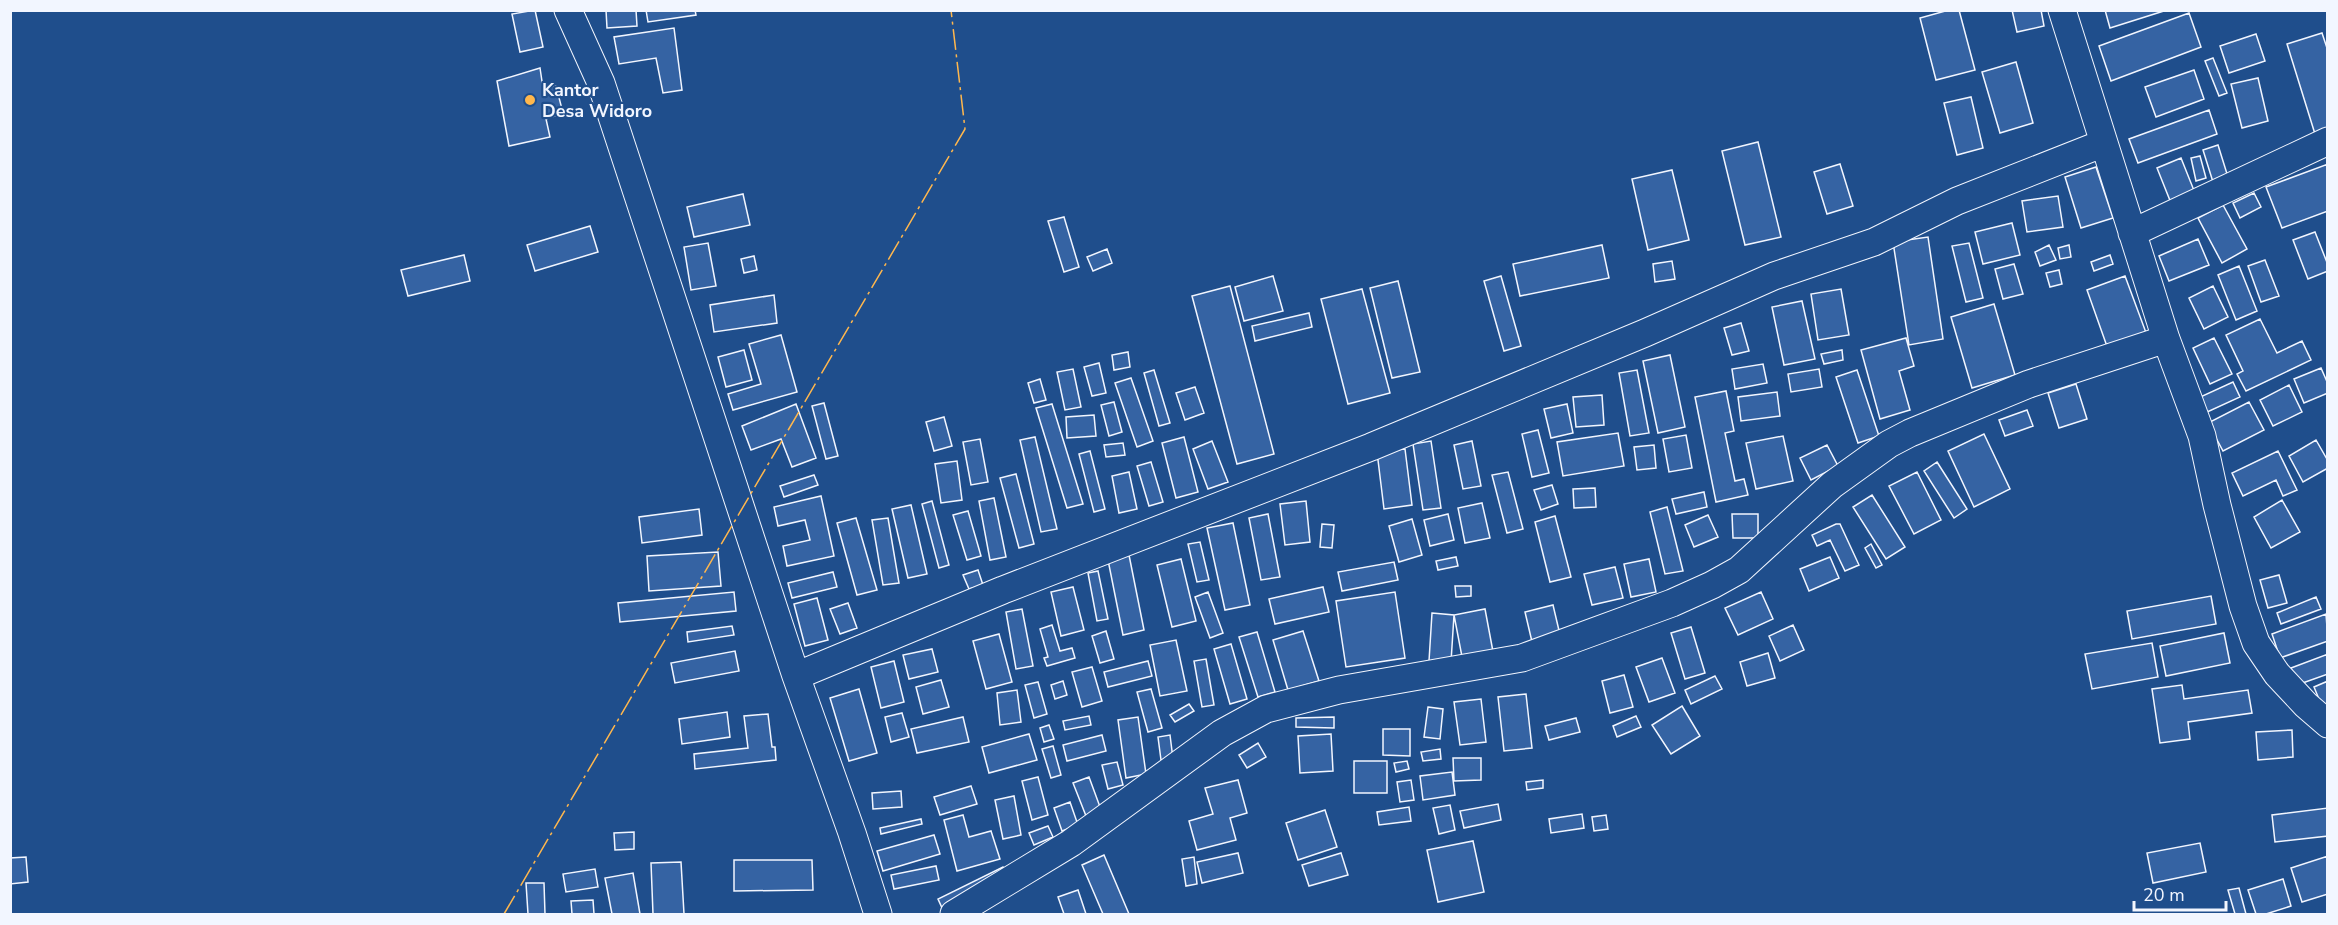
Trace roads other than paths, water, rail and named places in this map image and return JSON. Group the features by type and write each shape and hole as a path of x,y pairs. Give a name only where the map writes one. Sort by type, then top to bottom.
{"street":[{"path":"568,10 601,83 796,676 852,833 878,915"},
{"path":"2062,10 2166,339 2202,436 2243,606 2256,643 2277,674 2306,705 2328,724"},
{"path":"2132,233 2328,141"},
{"path":"796,676 1003,590 1371,447 1645,333 1774,276 1874,242 1957,201 2104,143"},
{"path":"954,915 1071,843 1222,733 1266,709 1339,690 1522,658 1672,603 1739,570 1832,485 1889,444 1910,433 2029,384 2166,339"}],"place":[{"name":"Kantor Desa Widoro","path":"530,100"}]}
